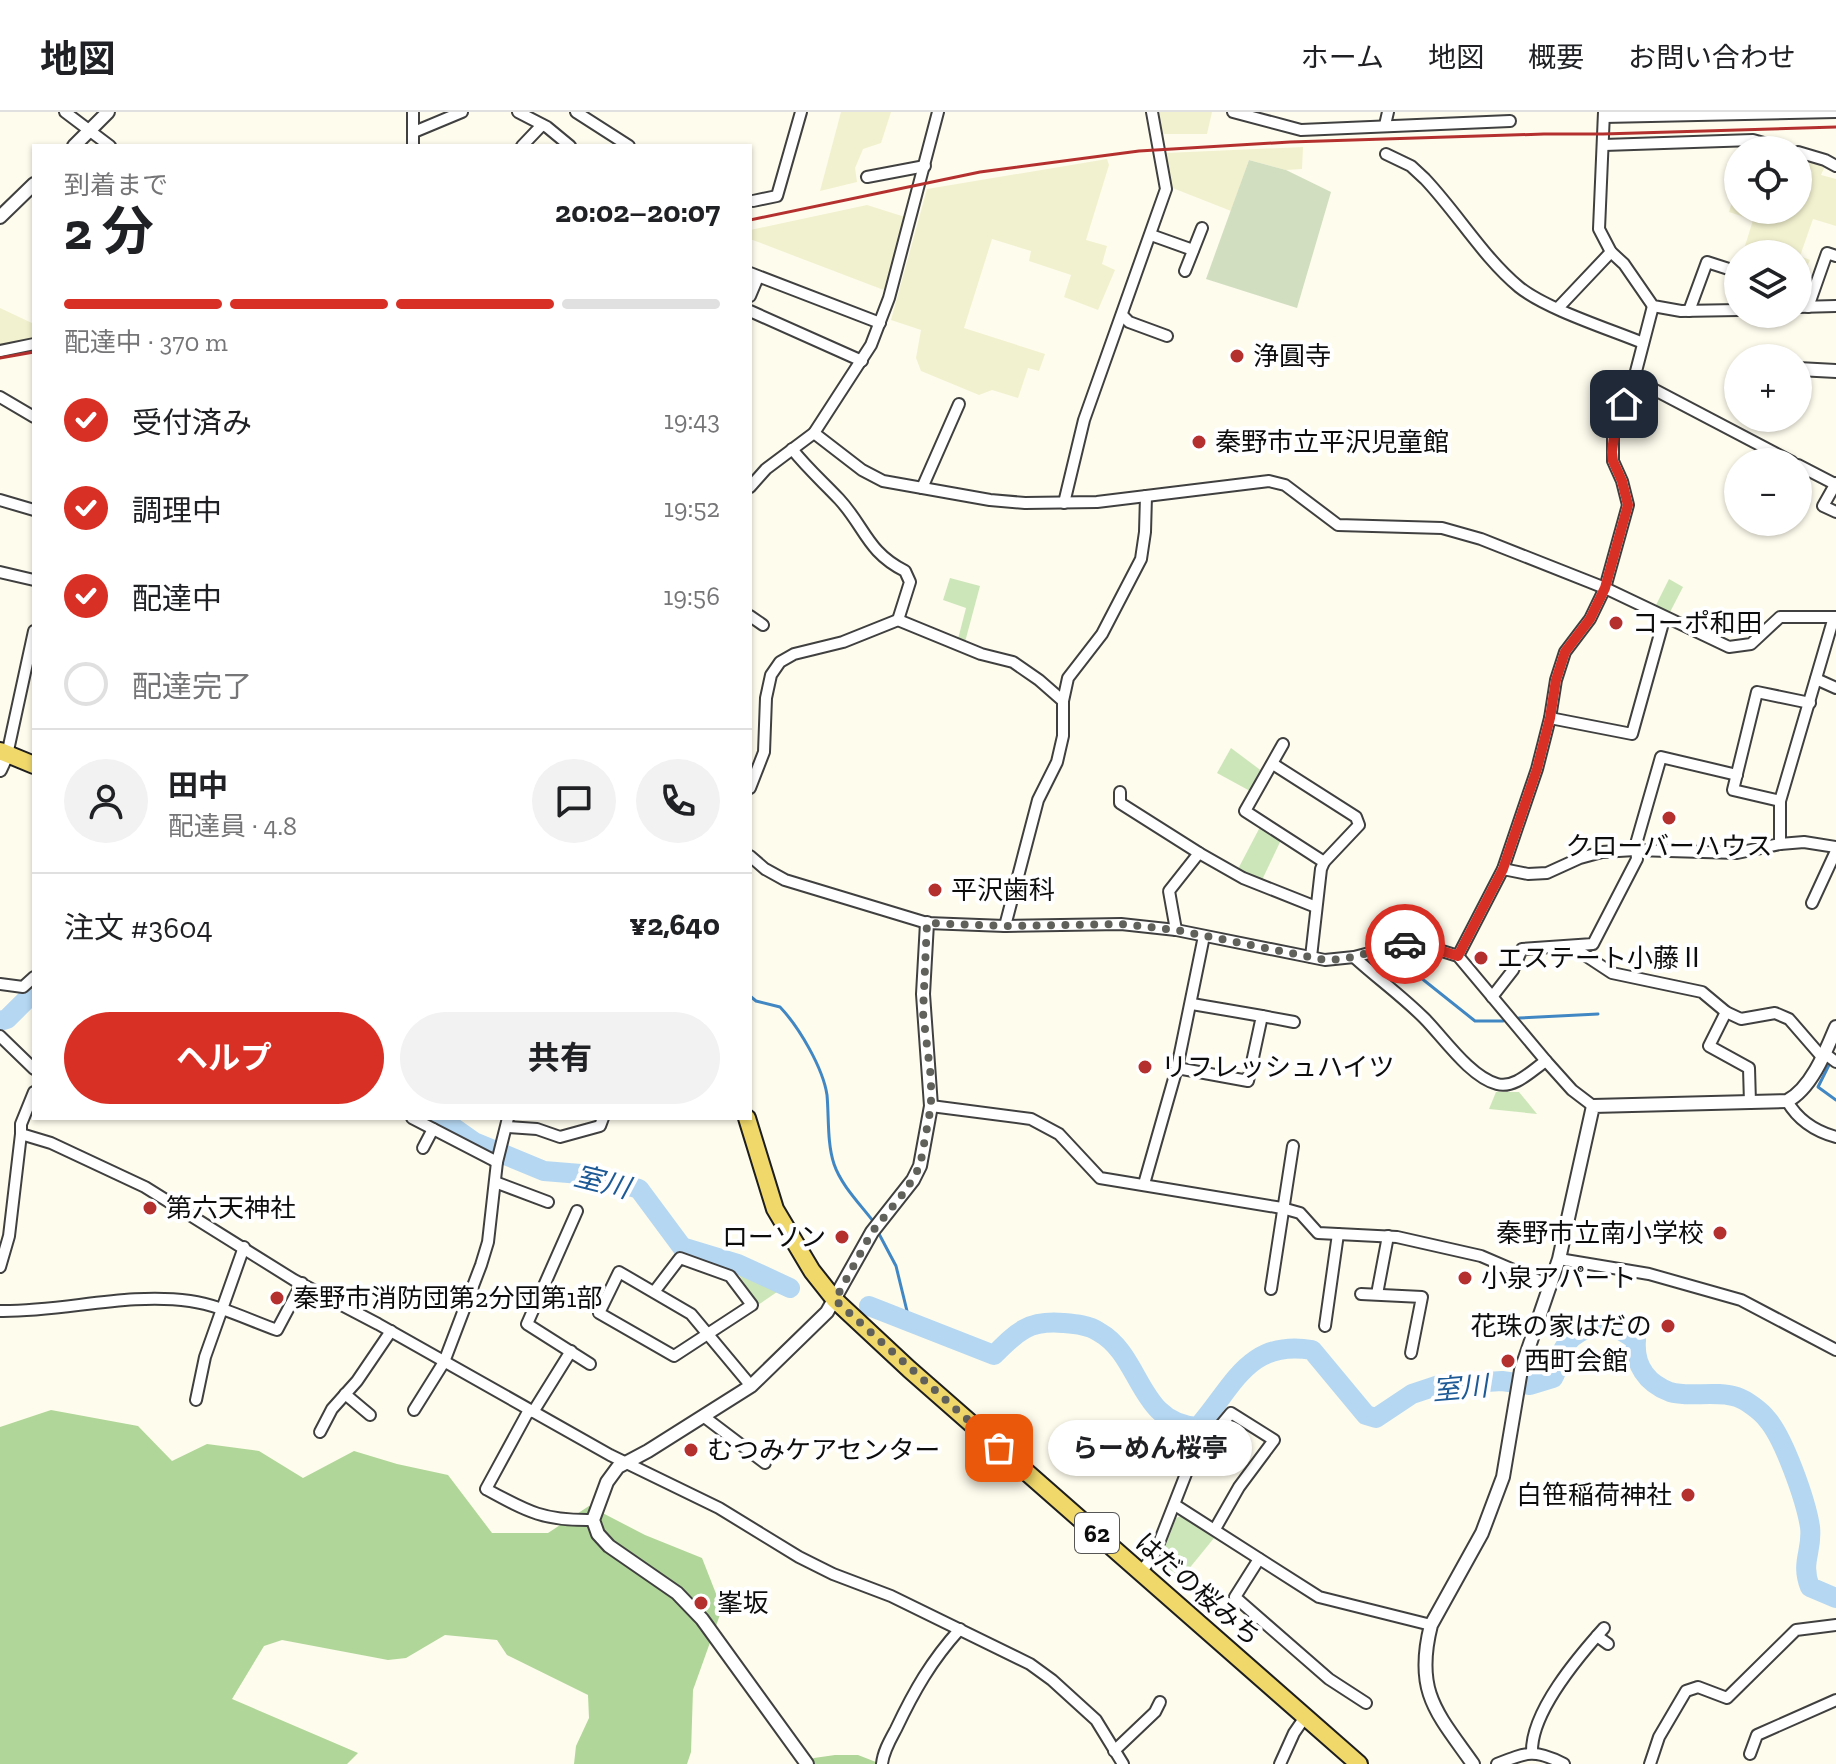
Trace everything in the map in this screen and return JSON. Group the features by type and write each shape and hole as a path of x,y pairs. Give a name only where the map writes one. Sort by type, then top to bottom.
{"main road":[{"path":"2,759 32,765"},
{"name":"はだの桜みち","path":"748,1120 775,1209 812,1271 835,1300 909,1369 1305,1717 1349,1761"}],"street":[{"path":"65,112 108,144"},
{"path":"76,144 108,112"},
{"path":"413,112 413,144"},
{"path":"414,132 462,112"},
{"path":"518,112 567,144"},
{"path":"576,112 626,144"},
{"path":"753,201 777,196 801,112"},
{"path":"752,485 766,469 814,433 862,361 889,298 938,112"},
{"path":"1064,503 1084,420 1166,189 1152,112"},
{"path":"1233,112 1301,130 1510,121"},
{"path":"1385,125 1388,112"},
{"path":"1724,310 1689,311 1653,306 1624,264 1611,252 1598,223 1604,114 1836,112"},
{"path":"524,144 542,125"},
{"path":"1604,145 1724,141"},
{"path":"1386,154 1411,166 1425,179 1520,288 1558,308 1643,343"},
{"path":"1812,157 1836,166"},
{"path":"867,177 925,166"},
{"path":"0,217 32,186"},
{"path":"1185,271 1202,228"},
{"path":"1151,235 1193,250"},
{"path":"1558,308 1611,252"},
{"path":"1812,287 1827,253 1836,256"},
{"path":"1689,311 1707,262 1724,267"},
{"path":"754,275 880,323"},
{"path":"1458,956 1503,869 1537,769 1565,652 1590,619 1605,588 1628,505 1613,461 1613,437 1634,379 1653,306"},
{"path":"1812,307 1836,306"},
{"path":"752,312 862,361"},
{"path":"1122,315 1129,322 1167,336"},
{"path":"0,351 32,344"},
{"path":"1812,370 1836,371"},
{"path":"1634,379 1765,448"},
{"path":"0,397 32,416"},
{"path":"922,488 959,404"},
{"path":"814,433 872,476 892,484 990,500 1064,503 1269,481 1285,485 1338,525 1442,528 1481,539 1605,588 1729,647 1751,644 1780,617 1835,617 1780,801 1780,844"},
{"path":"792,449 853,515 869,544 894,566 905,571 910,582 898,620"},
{"path":"1812,472 1836,484 1823,506 1836,512"},
{"path":"1005,926 1038,800 1057,762 1063,736 1063,701 1068,678 1102,634 1141,559 1146,496"},
{"path":"2,497 32,509"},
{"path":"0,572 32,580"},
{"path":"754,614 763,625"},
{"path":"752,783 764,752 766,698 771,675 780,662 794,654 843,642 898,620 981,654 1013,662 1063,701"},
{"path":"1550,718 1632,734 1663,623"},
{"path":"2,759 29,676 32,649"},
{"path":"1816,679 1836,688"},
{"path":"1780,801 1733,790 1757,692 1810,703"},
{"path":"1283,744 1245,811 1324,862"},
{"path":"1492,997 1513,970 1522,949 1593,944 1637,859 1635,850 1661,757 1737,775"},
{"path":"1273,764 1356,817 1359,825 1324,862 1311,957"},
{"path":"1120,792 1120,803 1199,853 1243,878 1316,907"},
{"path":"1503,869 1528,874 1547,873 1602,852 1737,853 1804,842 1836,849 1812,903"},
{"path":"1176,930 1169,891 1199,853"},
{"path":"752,858 785,880 927,923 1005,926 1121,924 1176,930 1325,960 1354,957 1408,943 1426,946 1458,956 1572,1090 1593,1106 1787,1101 1801,1090 1836,1027"},
{"path":"807,1764 702,1619 677,1593 609,1546 598,1534 593,1520 607,1482 618,1467 751,1386 792,1348 835,1300 872,1232 906,1190 920,1166 931,1106 923,1013 927,923"},
{"path":"1144,1184 1177,1068 1204,936"},
{"path":"1571,946 1612,973 1702,992 1726,1012 1741,1019 1775,1013 1789,1019 1823,1055 1836,1062"},
{"path":"1354,957 1423,1017 1458,1057 1485,1078 1497,1084 1512,1084 1546,1061"},
{"path":"0,984 23,987 32,979"},
{"path":"1192,1004 1294,1022"},
{"path":"1726,1012 1709,1046 1749,1068 1750,1103"},
{"path":"1177,1068 1248,1081 1262,1016"},
{"path":"0,1036 32,1067"},
{"path":"0,1267 9,1236 21,1124 32,1097"},
{"path":"1787,1101 1803,1122 1836,1137"},
{"path":"931,1106 1031,1119 1059,1134 1100,1178 1282,1208 1300,1213 1318,1233 1388,1236 1481,1256 1551,1286"},
{"path":"1473,1764 1436,1712 1430,1698 1425,1661 1431,1625 1482,1533 1503,1477 1521,1370 1559,1259 1593,1106"},
{"path":"416,1120 498,1160"},
{"path":"414,1410 444,1362 488,1242 498,1160 508,1123 560,1137 600,1126 602,1120"},
{"path":"423,1148 433,1129"},
{"path":"21,1134 66,1149 145,1187 302,1283 610,1455 719,1508 833,1574 891,1596 1030,1664 1096,1720 1123,1764"},
{"path":"1271,1289 1293,1146"},
{"path":"495,1182 548,1202"},
{"path":"0,1198 13,1200"},
{"path":"577,1211 527,1324 590,1364"},
{"path":"1325,1326 1338,1234"},
{"path":"1377,1294 1388,1236"},
{"path":"196,1400 205,1357 244,1247"},
{"path":"654,1292 680,1258 730,1276 752,1305 709,1335 674,1356 599,1313 619,1272 691,1314 709,1335 751,1386"},
{"path":"1559,1259 1649,1274 1741,1300 1836,1350"},
{"path":"0,1311 112,1300 189,1301 277,1330 302,1283"},
{"path":"1361,1294 1422,1297 1421,1330 1411,1353"},
{"path":"320,1432 332,1409 391,1331"},
{"path":"571,1351 531,1411 486,1489 541,1516 565,1521 593,1520"},
{"path":"345,1394 370,1415"},
{"path":"1142,1571 1155,1553 1191,1461 1231,1413 1274,1440 1239,1487 1215,1529"},
{"path":"703,1416 761,1460 749,1469"},
{"path":"1175,1505 1319,1597 1431,1625"},
{"path":"1259,1559 1235,1597 1329,1679 1366,1703"},
{"path":"1650,1764 1659,1737 1690,1688 1698,1687 1727,1698 1796,1630 1836,1625"},
{"path":"882,1764 912,1695 935,1657 960,1629"},
{"path":"1532,1752 1532,1736 1553,1696 1600,1632 1608,1644"},
{"path":"1750,1754 1757,1735 1836,1700"},
{"path":"1114,1751 1159,1710"},
{"path":"1280,1764 1305,1717"},
{"path":"1497,1764 1532,1752 1564,1764"}],"green space":[{"path":"841,112 891,112 881,143 863,149 855,168 857,182 820,191"},
{"path":"1159,112 1212,112 1207,134 1163,134"},
{"path":"1303,147 1302,169 1286,170 1249,160 1231,211 1170,187 1166,153"},
{"path":"1107,159 1109,165 1086,240 1107,246 1102,264 1115,270 1098,310 1064,297 1071,275 1029,261 1031,251 992,239 964,328 1045,354 1039,371 1028,368 1018,398 992,390 979,395 921,371 916,358 921,330 891,320 927,189"},
{"path":"1249,160 1286,170 1331,192 1297,308 1206,279"},
{"path":"1812,161 1825,166 1821,175 1836,179 1836,226 1813,219 1812,222"},
{"path":"867,205 905,217 889,292 752,240 752,230"},
{"path":"1752,224 1811,224 1806,240 1747,240"},
{"path":"0,308 32,323 32,341 0,347"},
{"path":"950,578 980,586 965,642 958,639 966,608 943,600"},
{"path":"1669,579 1683,587 1669,614 1655,607"},
{"path":"1231,748 1263,772 1250,791 1217,773"},
{"path":"1260,827 1281,840 1262,880 1238,869"},
{"path":"1496,1092 1519,1092 1537,1114 1489,1109"},
{"path":"739,1275 777,1289 777,1292 758,1305"},
{"path":"51,1410 138,1426 172,1461 207,1444 259,1451 303,1478 354,1451 448,1475 492,1533 548,1533 589,1506 645,1535 702,1558 722,1609 693,1690 691,1752 687,1764 574,1764 576,1746 589,1718 588,1695 507,1655 497,1640 445,1635 406,1658 388,1660 282,1640 264,1646 232,1699 358,1753 347,1764 0,1764 0,1427"},
{"path":"1181,1516 1214,1538 1179,1581 1161,1565 1160,1560 1176,1518"},
{"path":"858,1755 881,1764 804,1764 814,1758"}],"waterway":[{"path":"1391,954 1475,1021 1503,1021"},
{"name":"室川","path":"0,1021 7,1019 32,994"},
{"path":"752,998 780,1007 809,1048 825,1084 834,1164 846,1187 873,1221"},
{"path":"1519,1018 1598,1014"},
{"path":"1829,1065 1818,1087 1836,1100"},
{"name":"室川","path":"443,1120 474,1142 544,1171 593,1175 639,1189 682,1247 738,1264 790,1288"},
{"path":"878,1232 896,1266 907,1321"},
{"name":"室川","path":"869,1306 994,1355 1017,1334 1032,1326 1051,1323 1091,1328 1113,1343 1163,1414 1178,1423 1198,1427 1244,1369 1272,1352 1290,1348 1312,1350 1366,1415 1376,1418 1412,1394 1439,1385 1502,1381 1530,1385 1553,1378 1564,1348 1573,1337 1592,1327 1613,1327 1636,1340 1637,1357 1643,1372 1662,1388 1677,1394 1737,1397 1767,1419 1787,1455 1808,1516 1810,1535 1806,1570 1810,1587 1836,1598"}],"railway":[{"path":"752,220 980,172 1139,151 1290,142 1836,127"},
{"path":"0,358 32,352"}],"way so far":[{"path":"999,1448 835,1300 872,1232 906,1190 920,1166 931,1106 923,1013 927,923 1005,926 1121,924 1176,930 1325,960 1344,959 1405,944"}],"place":[{"name":"浄圓寺","path":"1237,356"},
{"name":"秦野市立平沢児童館","path":"1199,442"},
{"name":"コーポ和田","path":"1616,623"},
{"name":"クローバーハウス","path":"1669,818"},
{"name":"平沢歯科","path":"935,890"},
{"name":"エステート小藤Ⅱ","path":"1481,958"},
{"name":"リフレッシュハイツ","path":"1145,1067"},
{"name":"第六天神社","path":"150,1208"},
{"name":"秦野市立南小学校","path":"1720,1233"},
{"name":"ローソン","path":"842,1237"},
{"name":"小泉アパート","path":"1465,1278"},
{"name":"秦野市消防団第2分団第1部","path":"277,1298"},
{"name":"花珠の家はだの","path":"1668,1326"},
{"name":"西町会館","path":"1508,1361"},
{"name":"らーめん桜亭","path":"999,1448"},
{"name":"むつみケアセンター","path":"691,1450"},
{"name":"白笹稲荷神社","path":"1688,1495"},
{"name":"峯坂","path":"701,1603"}],"route":[{"path":"1405,944 1426,946 1458,956 1503,869 1537,769 1565,652 1590,619 1605,588 1628,505 1612,452 1615,428 1624,404"}]}
